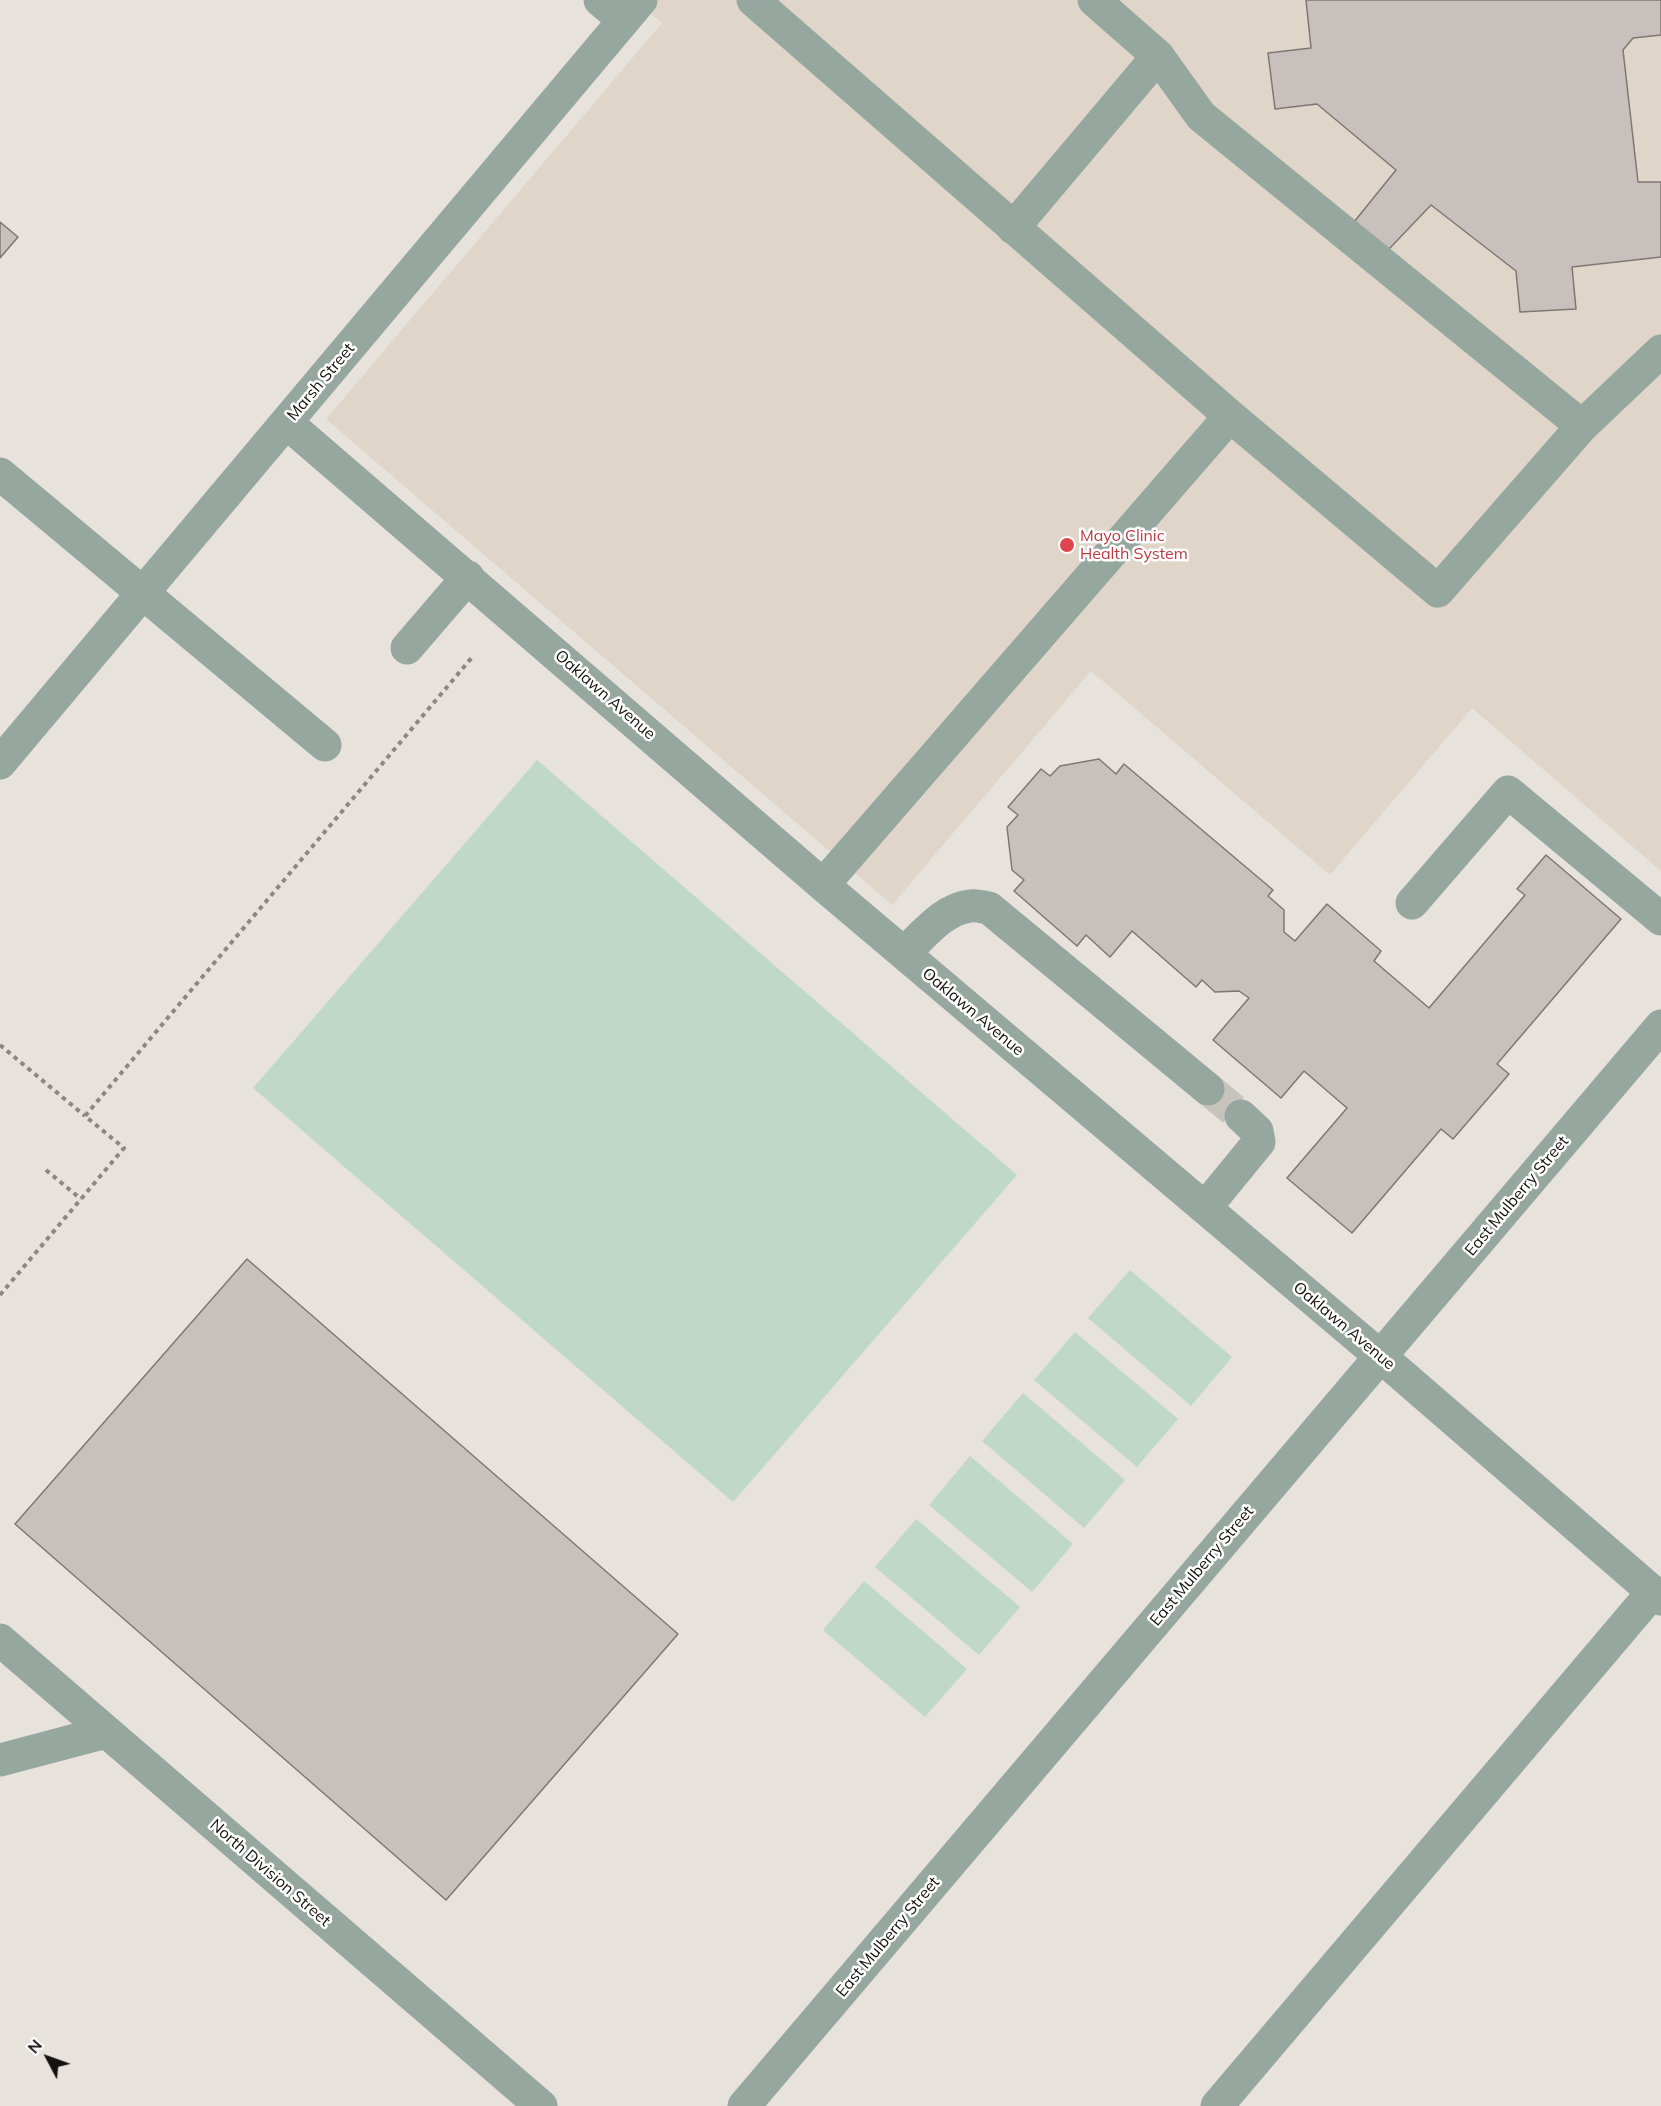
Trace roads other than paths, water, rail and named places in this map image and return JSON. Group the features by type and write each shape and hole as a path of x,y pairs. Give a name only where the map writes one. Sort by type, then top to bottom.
{"street":[{"path":"753,0 1230,417 1438,591 1582,426 1661,351"},
{"path":"1094,0 1158,56 1201,116 1582,426"},
{"name":"Marsh Street","path":"0,763 287,423 622,7"},
{"path":"1013,228 1158,56"},
{"path":"823,885 1230,417"},
{"name":"Oaklawn Avenue","path":"287,423 823,885 1380,1356 1657,1595"},
{"path":"0,474 325,745"},
{"path":"407,648 468,577"},
{"path":"1412,903 1508,792 1661,919"},
{"path":"904,954 954,909 972,905 989,908 1208,1089"},
{"name":"East Mulberry Street","path":"744,2106 1661,1026"},
{"path":"1205,1208 1259,1142 1257,1131 1241,1116"},
{"path":"1217,2106 1657,1595"},
{"name":"North Division Street","path":"0,1640 541,2106"},
{"path":"0,1760 106,1732"}],"tunnel":[{"path":"1208,1089 1241,1116"}],"place":[{"name":"Mayo Clinic Health System","path":"1067,545"}]}
